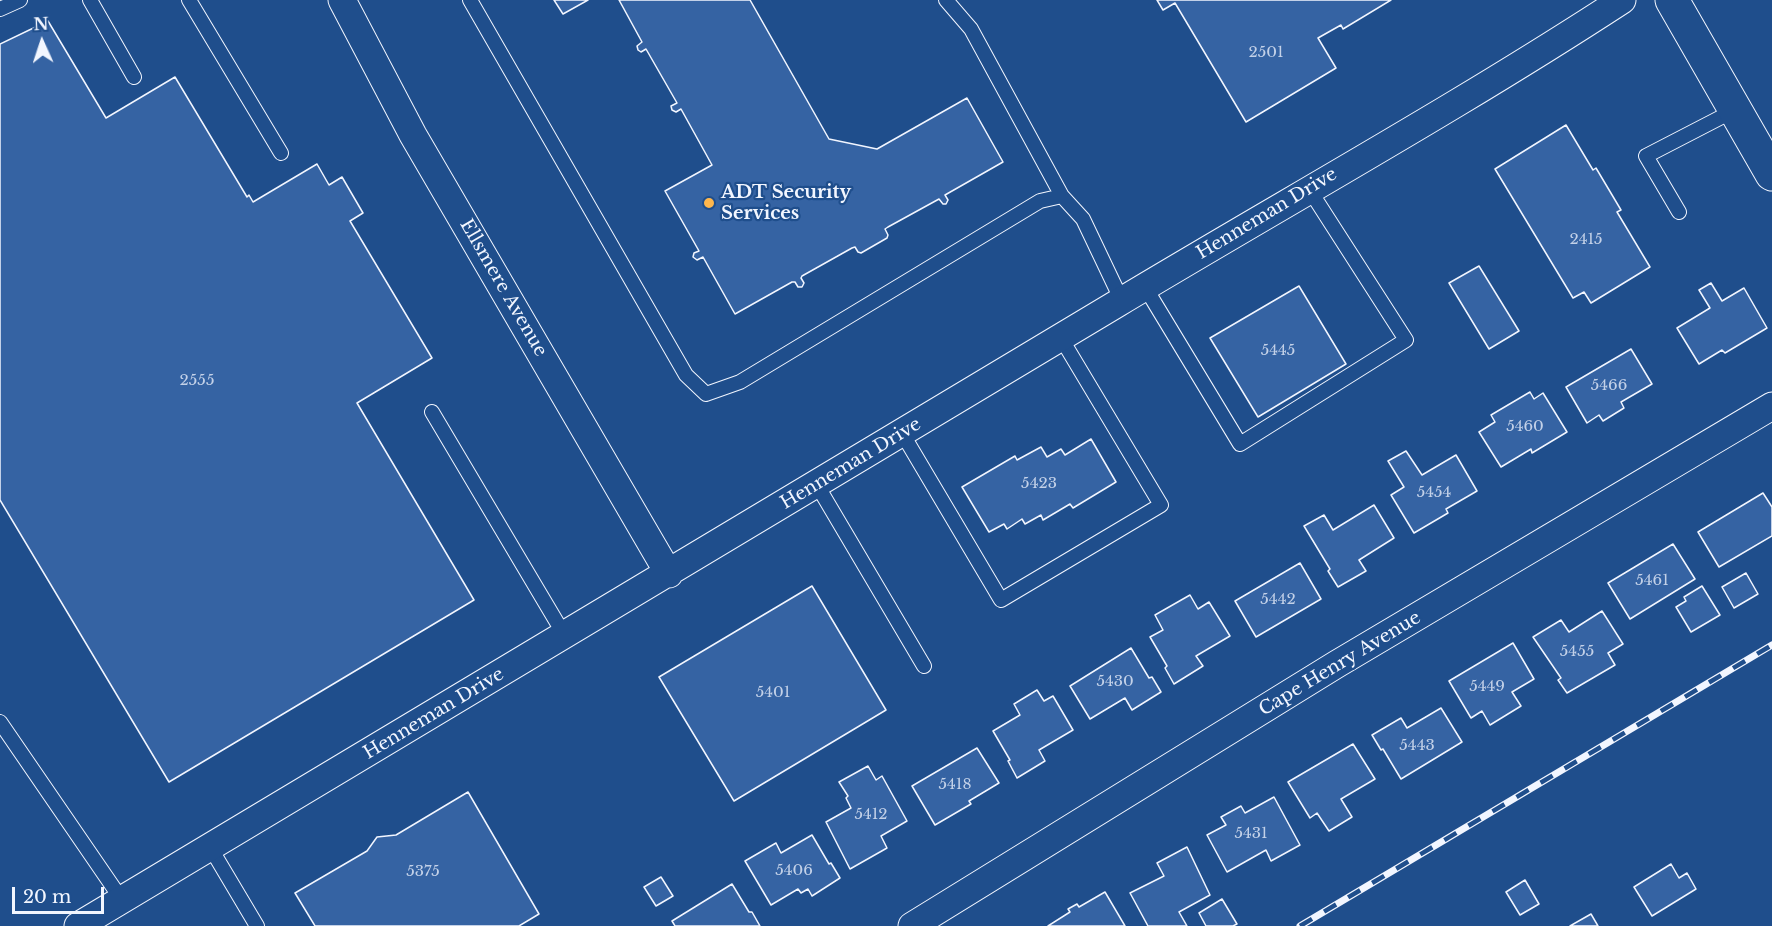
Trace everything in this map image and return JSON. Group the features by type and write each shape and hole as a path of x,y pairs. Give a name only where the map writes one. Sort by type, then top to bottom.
{"street":[{"name":"Ellsmere Avenue","path":"342,0 413,135 669,574"},
{"name":"Henneman Drive","path":"78,926 1552,46 1622,0"},
{"path":"1672,0 1772,174"},
{"name":"Cape Henry Avenue","path":"912,926 1337,664 1772,406"}],"lane":[{"path":"0,9 20,0"},
{"path":"90,0 134,77"},
{"path":"189,0 281,153"},
{"path":"470,0 686,375 706,394 740,382 1040,201 1062,196"},
{"path":"946,0 971,29 1062,196 1083,219 1122,301"},
{"path":"1679,212 1646,156 1735,110"},
{"path":"1145,287 1240,444 1406,340 1310,189"},
{"path":"902,433 1001,600 1161,505 1061,338"},
{"path":"432,412 565,636"},
{"path":"817,485 924,666"},
{"path":"0,722 123,900"},
{"path":"210,847 257,926"}],"building":[{"path":"554,0 588,0 563,14"},
{"path":"619,0 750,0 829,139 877,149 967,98 1003,162 945,195 948,200 946,204 939,199 888,227 885,229 887,238 861,253 855,247 852,248 802,276 804,283 802,287 792,282 735,314 703,257 697,260 693,257 694,253 699,251 665,191 712,165 681,109 676,112 672,110 671,106 677,103 646,49 641,52 638,50 637,46 642,42"},
{"path":"1157,0 1391,0 1343,29 1341,25 1318,38 1336,68 1246,122 1175,3 1163,10"},
{"path":"48,21 106,118 175,77 247,197 249,195 253,202 317,164 329,185 342,177 363,213 350,221 432,358 357,403 474,600 169,782 0,500 0,44"},
{"path":"1566,125 1593,170 1596,168 1621,210 1617,212 1650,267 1591,303 1584,292 1573,298 1495,169"},
{"path":"1479,266 1519,331 1489,349 1449,283"},
{"path":"1711,283 1722,301 1744,288 1767,328 1725,353 1722,350 1699,364 1677,328 1710,308 1699,290"},
{"path":"1299,286 1346,364 1258,417 1210,338"},
{"path":"1631,349 1652,384 1621,402 1624,408 1603,421 1599,415 1587,423 1566,387"},
{"path":"1530,392 1534,399 1543,393 1567,432 1532,453 1531,449 1501,467 1479,432 1495,422 1491,415"},
{"path":"1091,439 1116,482 1073,508 1070,504 1043,520 1041,515 1025,524 1022,519 1007,529 1004,524 989,532 962,487 1015,456 1017,460 1041,447 1047,457 1061,449 1065,455"},
{"path":"1406,451 1422,475 1456,455 1477,491 1446,509 1448,513 1414,533 1391,495 1404,487 1388,461"},
{"path":"1763,493 1772,507 1772,536 1719,567 1698,532"},
{"path":"1374,505 1394,538 1359,560 1366,571 1338,587 1304,526 1324,515 1333,530"},
{"path":"1673,544 1695,579 1630,619 1608,583"},
{"path":"1300,563 1321,599 1256,637 1235,601"},
{"path":"1746,573 1758,594 1734,608 1722,587"},
{"path":"812,586 886,710 734,801 659,677"},
{"path":"1702,586 1720,615 1691,632 1676,607 1686,601 1684,597"},
{"path":"1190,595 1198,609 1209,602 1230,636 1196,656 1203,666 1174,684 1165,668 1167,666 1150,637 1163,630 1155,615"},
{"path":"1602,611 1623,644 1608,653 1615,665 1567,693 1558,680 1561,678 1533,637 1561,620 1569,632"},
{"path":"1513,643 1534,679 1512,692 1521,706 1490,725 1482,711 1471,718 1449,681"},
{"path":"1131,648 1149,678 1152,677 1161,692 1132,710 1125,698 1090,719 1070,686"},
{"path":"1037,690 1044,701 1053,696 1073,730 1039,750 1045,761 1017,778 1008,761 1010,760 993,731 1020,715 1014,704"},
{"path":"1441,708 1462,742 1401,779 1372,735 1401,718 1407,728"},
{"path":"1353,744 1375,779 1341,799 1352,817 1329,831 1317,813 1310,818 1288,782"},
{"path":"977,748 999,783 969,801 971,804 935,825 912,786"},
{"path":"868,766 876,780 882,776 907,821 881,836 887,848 850,869 826,822 851,808 846,798 848,796 839,782"},
{"path":"468,792 539,914 519,926 315,926 295,893 367,851 377,837 396,835"},
{"path":"1274,797 1300,845 1271,861 1266,850 1227,872 1207,835 1226,825 1221,817 1241,806 1245,813"},
{"path":"812,835 840,878 812,896 808,889 801,893 798,889 771,905 745,861 776,843 781,853"},
{"path":"1187,847 1210,895 1179,912 1187,926 1148,926 1130,893 1164,876 1157,863"},
{"path":"1671,864 1679,878 1687,873 1696,889 1652,916 1634,887"},
{"path":"661,877 673,896 656,906 644,887"},
{"path":"1525,880 1539,904 1520,915 1506,892"},
{"path":"732,884 760,926 675,926 672,921"},
{"path":"1105,892 1125,926 1048,926 1070,912 1068,909 1077,904 1079,907"},
{"path":"1222,899 1237,924 1206,926 1199,913"},
{"path":"1591,914 1598,926 1570,926"}],"railway":[{"path":"1300,926 1772,645"}],"place":[{"name":"ADT Security Services","path":"709,203"}]}
